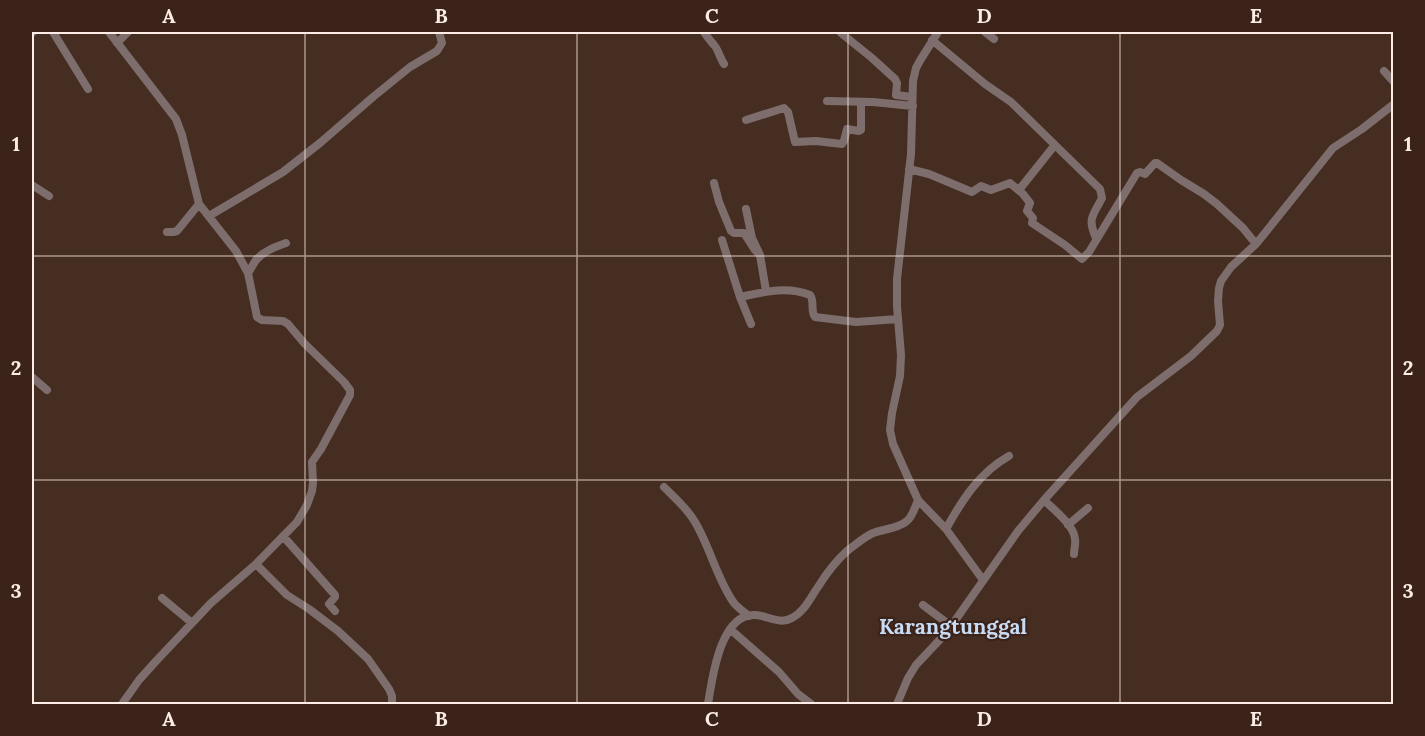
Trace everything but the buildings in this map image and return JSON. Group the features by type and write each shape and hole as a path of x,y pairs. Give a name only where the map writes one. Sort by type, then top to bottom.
{"street":[{"path":"52,32 88,88"},
{"path":"109,32 176,119 199,204 236,251 248,273 258,318 263,321 284,321 288,324 350,390 349,399 312,462 312,491 297,522 256,564 211,603 151,666 122,705"},
{"path":"117,43 128,32"},
{"path":"209,216 283,171 328,136 373,96 437,51 442,43 439,32"},
{"path":"704,32 715,45 724,64"},
{"path":"938,32 916,68 913,81 909,169 897,279 901,340 900,376 890,430 893,444 918,500 946,529 984,580"},
{"path":"985,32 994,39"},
{"path":"841,33 896,79 896,95 912,97"},
{"path":"932,40 976,78 1011,102 1101,191 1101,200 1091,218 1091,226 1096,238"},
{"path":"1384,71 1394,82"},
{"path":"827,101 913,106"},
{"path":"746,120 783,107 788,112 796,142 816,141 842,144 847,129 861,130 861,102"},
{"path":"897,705 916,665 951,626 1018,531 1044,500 1137,397 1191,356 1217,331 1220,325 1218,294 1221,281 1231,267 1256,244 1334,148 1394,104"},
{"path":"1019,190 1054,146"},
{"path":"909,169 929,174 970,192 981,186 991,190 1009,183 1019,190 1030,203 1027,212 1034,218 1032,222 1082,258 1087,255 1137,173 1146,174 1157,163 1217,204 1243,228 1256,244"},
{"path":"714,183 731,231 744,233 760,255"},
{"path":"32,185 49,196"},
{"path":"167,232 177,231 199,204"},
{"path":"746,209 752,238 760,255 766,291"},
{"path":"722,240 751,324"},
{"path":"248,273 256,261 267,252 286,243"},
{"path":"740,297 789,289 810,295 813,299 815,317 856,322 898,319"},
{"path":"32,377 47,390"},
{"path":"946,529 980,478 1009,456"},
{"path":"664,487 693,518 736,606 749,615"},
{"path":"708,705 715,666 730,629 740,619 749,615 780,621 795,617 847,551 868,535 905,523 918,500"},
{"path":"1044,500 1068,525 1074,535 1074,554"},
{"path":"1068,525 1088,508"},
{"path":"283,536 334,594 336,597 329,605 335,611"},
{"path":"256,564 287,595 338,631 368,659 389,689 392,705"},
{"path":"162,598 192,623"},
{"path":"923,604 951,626"},
{"path":"730,629 779,672 811,705"}],"district":[{"name":"Karangtunggal","path":"953,626"}]}
